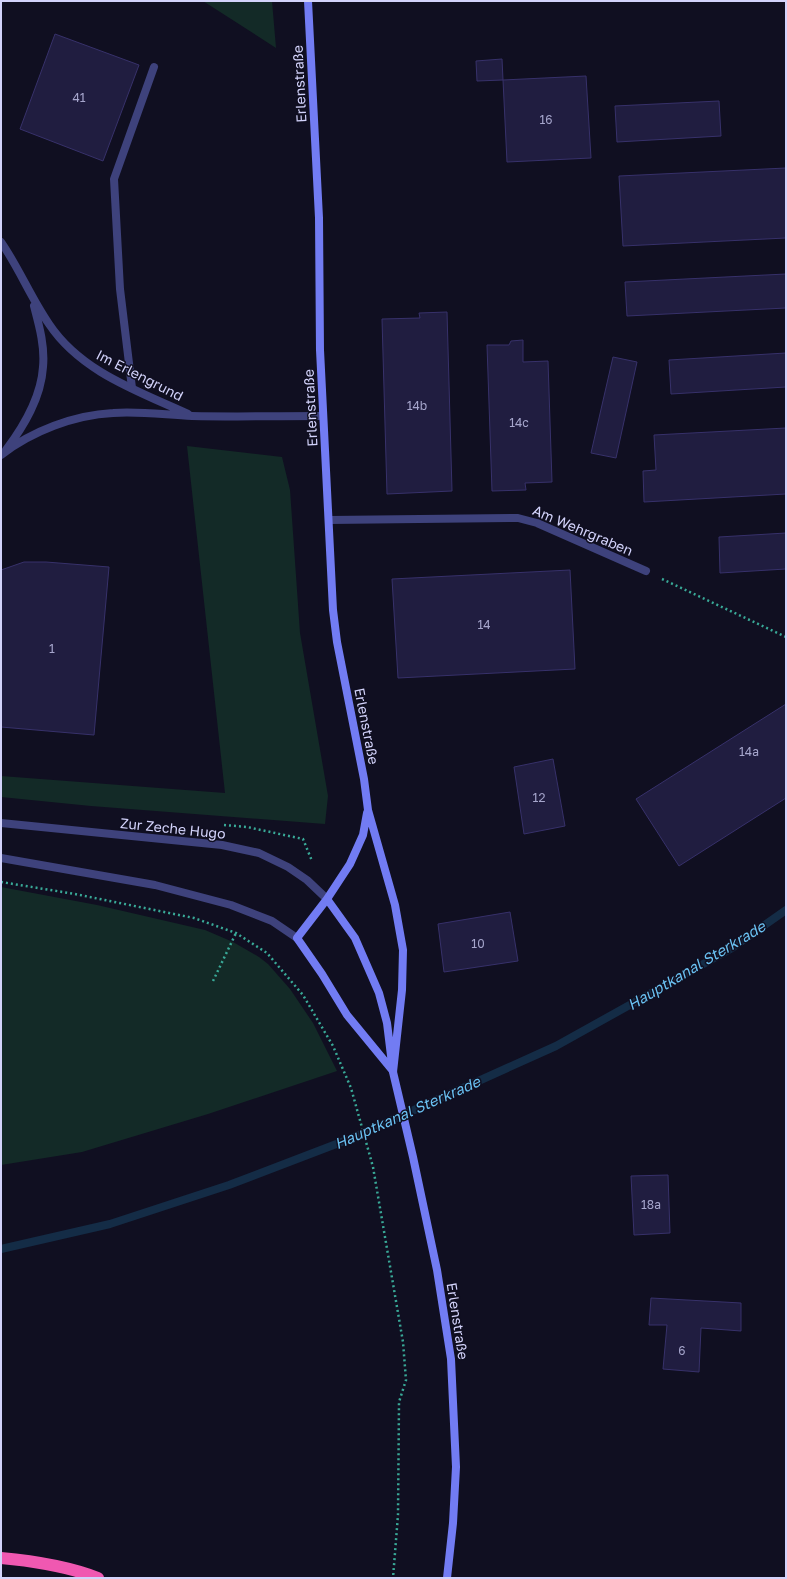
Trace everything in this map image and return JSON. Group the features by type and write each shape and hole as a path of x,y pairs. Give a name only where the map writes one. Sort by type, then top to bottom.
{"highway":[{"path":"1,1558 26,1560 59,1566 98,1578"}],"main road":[{"name":"Erlenstraße","path":"308,1 319,218 320,350 333,610 337,642 364,779 368,810 395,904 403,950 402,990 393,1072"},
{"name":"Erlenstraße","path":"368,810 363,835 350,864 327,899 297,938 322,974 347,1015 393,1072"},
{"name":"Erlenstraße","path":"327,899 355,938 379,993 387,1023 393,1072 437,1270 451,1359 456,1467 448,1578"}],"street":[{"path":"132,388 120,289 114,179 154,67"},
{"name":"Im Erlengrund","path":"1,242 49,325 67,347 88,365 111,378 193,416"},
{"name":"Im Erlengrund","path":"3,454 22,428 35,401 42,378 44,366 41,334 33,298"},
{"name":"Im Erlengrund","path":"3,454 41,431 92,415 114,412 141,412 193,416 323,416"},
{"name":"Am Wehrgraben","path":"329,520 518,518 537,523 646,571"},
{"name":"Zur Zeche Hugo","path":"1,823 222,845 259,853 307,880 327,899"},
{"path":"1,858 155,885 232,905 272,921 297,938"}],"path":[{"name":"Am Wehrgraben","path":"646,571 786,637"},
{"path":"1,882 75,894 194,918 236,933 266,953 303,995 333,1046 351,1088 373,1167 403,1342 406,1380 399,1402 398,1515 393,1578"},
{"path":"213,981 236,933"}],"green space":[{"path":"203,1 272,1 276,48"},
{"path":"187,446 282,457 290,490 300,633 328,796 325,824 91,806 1,797 1,776 225,793"},
{"path":"1,887 97,905 205,930 233,942 268,964 290,989 313,1023 337,1071 208,1114 82,1152 1,1165"}],"building":[{"path":"55,34 139,65 103,161 20,129"},
{"path":"502,59 503,80 477,81 476,61"},
{"path":"586,76 591,158 507,162 503,80"},
{"path":"719,101 721,136 617,142 615,106"},
{"path":"786,168 786,238 623,246 619,176"},
{"path":"786,274 786,308 627,316 625,282"},
{"path":"447,312 452,491 387,494 382,319 420,318 419,313"},
{"path":"523,340 523,362 548,361 552,482 525,483 526,490 492,491 487,345 509,345 511,341"},
{"path":"786,353 786,387 671,394 669,360"},
{"path":"613,357 637,362 616,458 591,453"},
{"path":"786,428 786,494 644,502 643,471 656,470 654,435"},
{"path":"786,533 786,569 720,573 719,537"},
{"path":"24,562 46,562 109,567 94,735 1,727 1,570"},
{"path":"570,570 575,669 398,678 392,579"},
{"path":"786,704 786,798 679,866 636,799"},
{"path":"553,759 565,826 524,834 514,767"},
{"path":"510,912 518,961 444,972 438,924"},
{"path":"668,1175 670,1233 634,1235 631,1176"},
{"path":"651,1298 741,1303 741,1331 701,1328 699,1372 663,1369 667,1325 649,1325"}],"waterway":[{"name":"Hauptkanal Sterkrade","path":"1,1249 110,1224 229,1185 352,1138 556,1046 732,948 786,910"}]}
